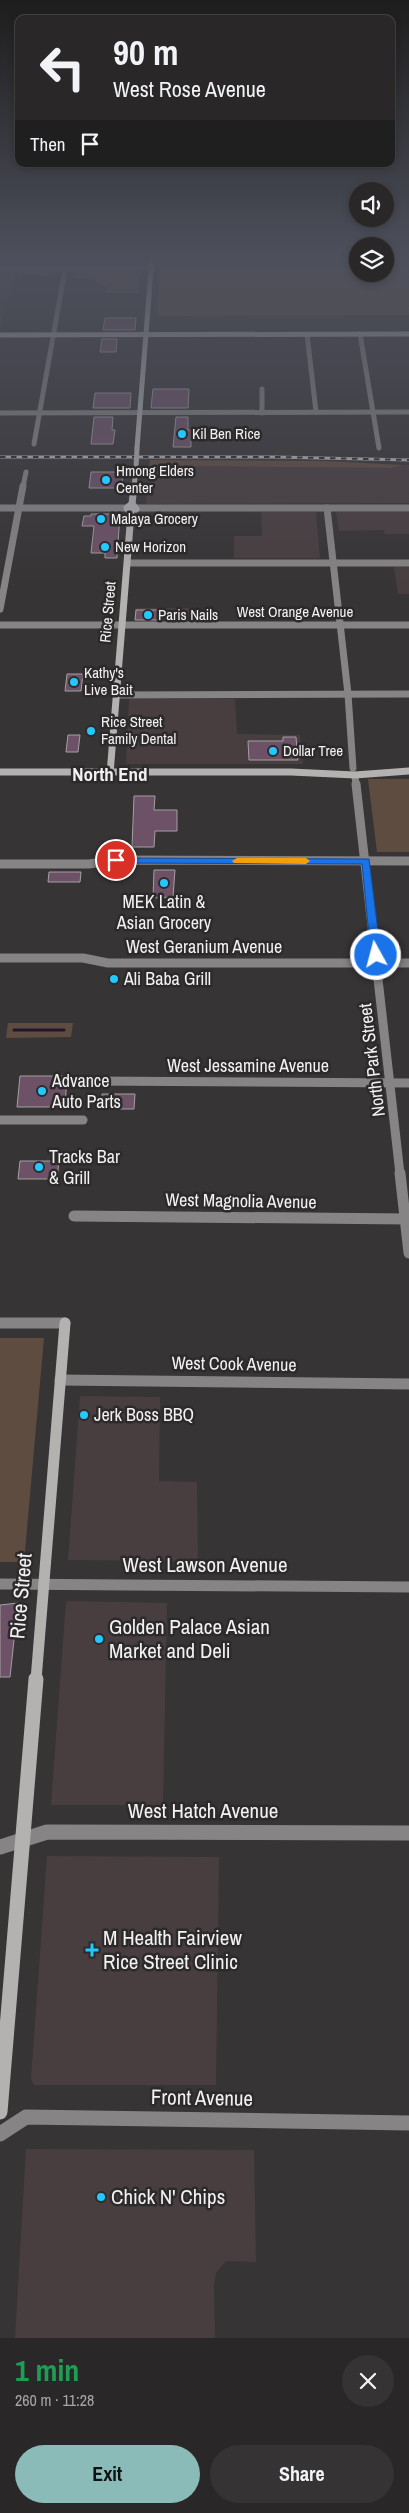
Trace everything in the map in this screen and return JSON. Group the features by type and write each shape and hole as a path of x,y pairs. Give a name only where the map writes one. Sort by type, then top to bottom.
{"main road":[{"name":"Rice Street","path":"110,774 143,366"},
{"path":"0,772 110,774 409,771"},
{"name":"Rice Street","path":"0,2112 65,1323"}],"street":[{"path":"34,444 48,366"},
{"path":"311,366 316,412"},
{"path":"365,366 379,448"},
{"path":"262,389 262,413"},
{"path":"0,413 409,412"},
{"path":"0,609 26,472"},
{"path":"0,508 409,508"},
{"name":"North Park Street","path":"327,508 348,694 354,771 407,1219 409,1253"},
{"path":"128,563 409,564"},
{"name":"West Orange Avenue","path":"0,625 409,625"},
{"path":"117,695 409,694"},
{"path":"0,864 90,864 116,860 409,861"},
{"name":"West Geranium Avenue","path":"0,958 83,958 108,963 409,963"},
{"name":"West Jessamine Avenue","path":"86,1081 409,1083"},
{"path":"0,1120 83,1120"},
{"name":"West Magnolia Avenue","path":"74,1216 407,1219"},
{"path":"0,1322 65,1323"},
{"name":"West Cook Avenue","path":"60,1380 409,1384"},
{"name":"West Lawson Avenue","path":"0,1584 409,1587"},
{"name":"West Hatch Avenue","path":"0,1847 48,1832 409,1833"},
{"name":"Front Avenue","path":"0,2134 26,2117 409,2123"}],"shaded area":[{"path":"150,460 324,461 404,465 391,468 183,466 182,476 148,475"},
{"path":"409,465 409,503 146,504 148,475 182,476 182,466 391,468"},
{"path":"261,512 316,512 320,558 234,558 234,536 262,536"},
{"path":"336,512 409,512 409,534 385,534 384,530 339,531"},
{"path":"394,567 409,567 409,594 398,594"},
{"path":"135,608 192,608 192,619 135,619"},
{"path":"129,699 235,699 237,734 300,735 303,764 126,764"},
{"path":"368,779 409,779 409,852 377,852"},
{"path":"8,1023 73,1023 71,1037 6,1038"},
{"path":"0,1338 44,1338 24,1562 0,1562"},
{"path":"80,1396 160,1397 159,1481 197,1482 198,1561 68,1560"},
{"path":"66,1601 167,1603 163,1805 51,1805"},
{"path":"47,1856 219,1857 216,2085 34,2085 31,2079"},
{"path":"26,2149 254,2150 256,2262 226,2261 216,2273 214,2285 215,2338 15,2338"}],"building":[{"path":"153,389 189,389 188,408 151,408"},
{"path":"95,393 131,393 130,408 93,408"},
{"path":"94,417 113,417 112,430 115,430 113,444 91,444"},
{"name":"Kil Ben Rice","path":"176,417 188,417 188,430 191,430 191,447 173,447"},
{"name":"Hmong Elders Center","path":"91,472 123,472 122,488 89,488"},
{"path":"91,514 120,514 117,558 105,558 105,553 91,553 94,526 82,526 84,516 91,516"},
{"name":"Paris Nails","path":"136,610 161,610 161,620 135,620"},
{"name":"Kathy's Live Bait","path":"67,674 83,674 81,691 65,691"},
{"path":"68,735 80,735 78,752 66,752"},
{"name":"Dollar Tree","path":"283,737 296,737 298,760 249,760 248,741 283,741"},
{"path":"134,796 155,796 154,810 177,810 177,831 155,831 154,847 132,847"},
{"name":"MEK Latin & Asian Grocery","path":"154,870 175,870 173,897 153,898"},
{"path":"49,872 81,872 80,882 48,882"},
{"name":"Advance Auto Parts","path":"20,1076 67,1076 65,1107 17,1107"},
{"path":"102,1094 135,1094 134,1109 101,1109"},
{"name":"Tracks Bar & Grill","path":"20,1161 59,1161 57,1179 18,1179"},
{"path":"18,1603 10,1677 0,1677 0,1605"}],"waterway":[{"path":"14,1030 64,1030"}],"railway":[{"path":"0,457 276,457 409,460"}],"slow traffic":[{"path":"237,861 306,861"}],"place":[{"name":"Kil Ben Rice","path":"182,434"},
{"name":"Hmong Elders Center","path":"106,480"},
{"name":"Malaya Grocery","path":"101,519"},
{"name":"New Horizon","path":"105,547"},
{"name":"Paris Nails","path":"148,615"},
{"name":"Kathy's Live Bait","path":"74,682"},
{"name":"Rice Street Family Dental","path":"91,731"},
{"name":"Dollar Tree","path":"273,751"},
{"name":"MEK Latin & Asian Grocery","path":"164,883"},
{"name":"Ali Baba Grill","path":"114,979"},
{"name":"Advance Auto Parts","path":"42,1091"},
{"name":"Tracks Bar & Grill","path":"39,1167"},
{"name":"Jerk Boss BBQ","path":"84,1415"},
{"name":"Golden Palace Asian Market and Deli","path":"99,1639"},
{"name":"M Health Fairview Rice Street Clinic","path":"92,1950"},
{"name":"Chick N' Chips","path":"101,2197"}],"district":[{"name":"North End","path":"110,774"}],"route":[{"path":"116,860 366,862 376,955"}]}
